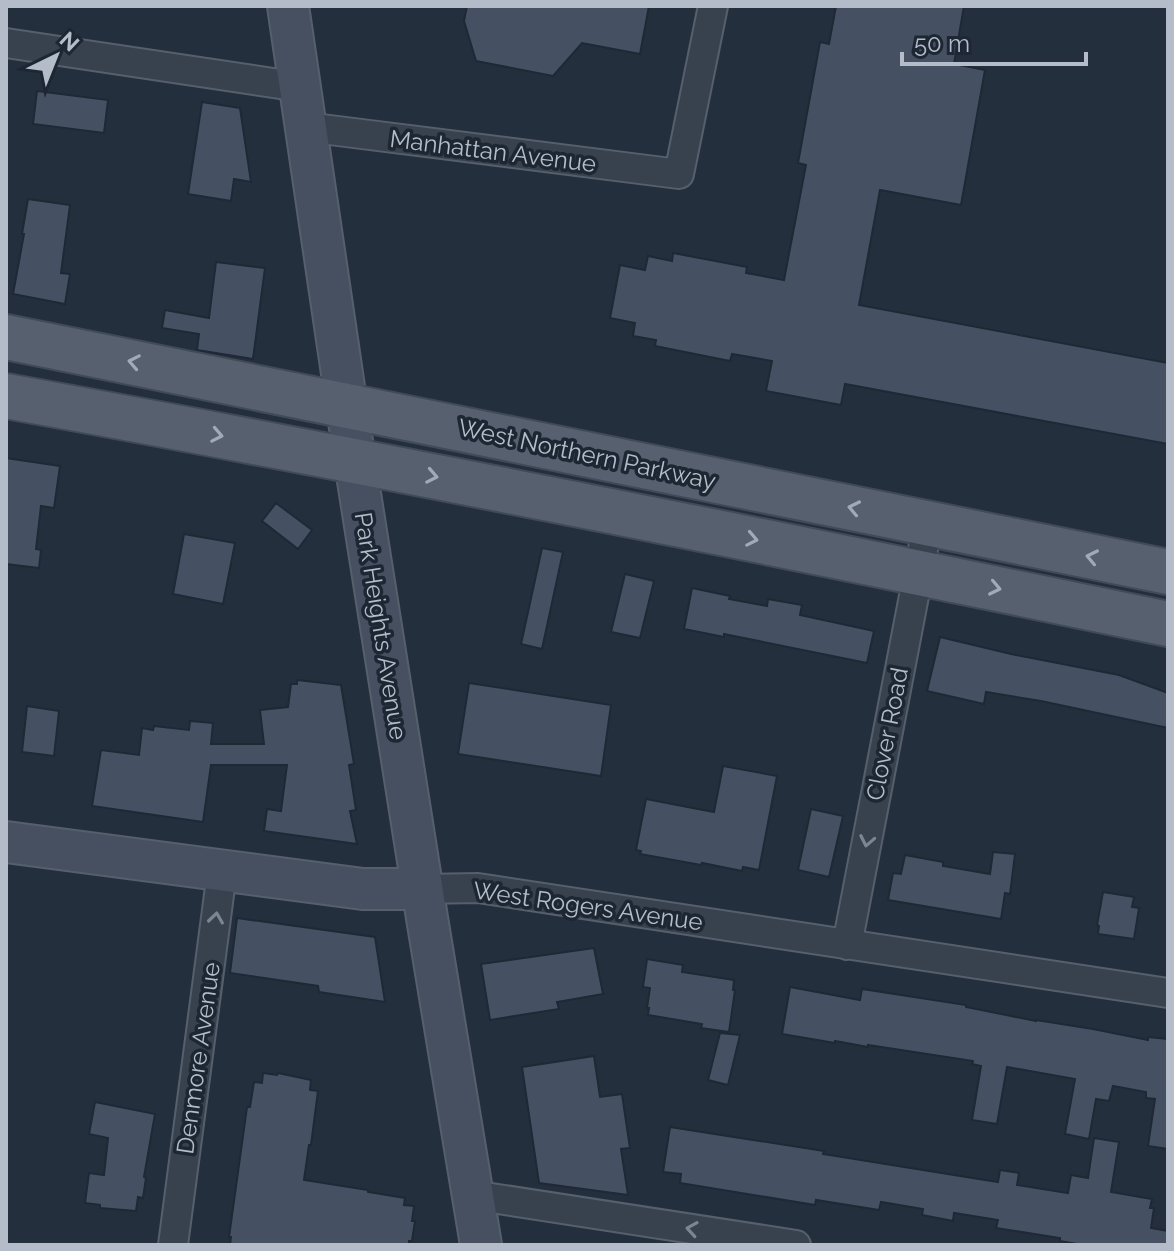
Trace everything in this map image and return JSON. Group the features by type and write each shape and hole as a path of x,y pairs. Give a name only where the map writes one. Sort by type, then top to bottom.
{"main road":[{"name":"Park Heights Avenue","path":"288,6 355,462 481,1245"},
{"name":"West Northern Parkway","path":"6,337 1168,572"},
{"path":"15,397 52,385 75,383 322,424 328,423 347,405"},
{"name":"West Northern Parkway","path":"15,397 918,572 1168,624"},
{"name":"West Rogers Avenue","path":"6,842 363,889 422,889"}],"street":[{"name":"Manhattan Avenue","path":"306,127 679,174 713,6"},
{"path":"6,43 300,87"},
{"name":"Clover Road","path":"847,945 928,523"},
{"name":"Denmore Avenue","path":"173,1245 222,872"},
{"name":"West Rogers Avenue","path":"422,889 478,888 1168,993"},
{"path":"472,1195 796,1245"}],"building":[{"path":"467,6 649,6 640,54 582,43 553,76 476,61 464,21"},
{"path":"836,6 964,6 954,64 985,70 961,205 880,190 859,305 1168,363 1168,444 845,384 841,405 766,391 772,361 732,354 730,361 655,346 656,340 633,336 635,323 610,318 620,265 645,270 648,256 672,261 673,253 747,267 746,273 784,280 806,165 798,163 820,42 829,44"},
{"path":"37,91 108,100 104,133 33,124"},
{"path":"202,102 240,108 251,182 234,179 231,201 188,194"},
{"path":"28,199 70,205 61,273 70,274 65,304 13,294"},
{"path":"216,262 265,268 253,359 197,350 199,334 162,328 165,310 209,318"},
{"path":"6,458 60,466 54,508 41,506 36,549 41,550 39,568 6,564"},
{"path":"276,503 312,530 298,549 262,521"},
{"path":"184,534 235,543 223,604 173,594"},
{"path":"542,548 563,552 542,649 521,644"},
{"path":"625,574 654,581 640,638 611,632"},
{"path":"692,588 767,606 768,599 802,605 800,615 874,631 867,663 684,629"},
{"path":"940,637 1119,675 1168,693 1168,728 986,692 984,704 927,691"},
{"path":"297,680 341,685 354,764 349,765 356,810 350,811 357,844 264,831 267,809 281,811 287,765 211,765 203,822 92,806 101,750 139,755 142,728 153,730 154,726 189,730 190,721 213,723 211,744 264,744 260,710 288,707 291,684 297,684"},
{"path":"469,683 611,705 601,776 458,754"},
{"path":"27,706 59,711 54,756 22,752"},
{"path":"723,766 777,776 759,870 743,867 742,871 640,854 641,851 636,850 646,799 714,812"},
{"path":"811,809 843,816 829,877 798,870"},
{"path":"993,852 1015,854 1010,894 1005,893 1001,919 888,900 893,873 901,874 905,855 943,862 943,866 990,874"},
{"path":"1103,892 1134,897 1132,907 1139,908 1134,939 1098,934"},
{"path":"237,918 375,937 385,1002 319,992 318,986 230,973"},
{"path":"594,948 603,994 557,1002 559,1009 490,1020 481,964"},
{"path":"647,959 683,965 682,972 734,980 729,1032 648,1015 650,988 643,987"},
{"path":"790,987 860,1000 862,989 966,1005 1036,1021 1148,1040 1148,1037 1168,1039 1168,1149 1148,1146 1155,1099 1146,1098 1146,1092 1113,1086 1109,1101 1096,1099 1089,1139 1065,1134 1075,1079 1007,1067 997,1124 972,1120 981,1066 972,1064 973,1061 782,1034"},
{"path":"720,1033 740,1035 728,1085 708,1080"},
{"path":"594,1056 600,1097 622,1094 630,1148 621,1149 628,1195 539,1183 522,1067"},
{"path":"263,1073 311,1080 310,1090 318,1091 304,1180 405,1198 404,1205 414,1206 412,1221 415,1221 409,1245 230,1245 247,1107 250,1107 254,1082 262,1083"},
{"path":"95,1102 155,1114 143,1198 138,1197 136,1211 100,1208 100,1205 85,1203 89,1173 104,1175 108,1138 89,1134"},
{"path":"670,1127 998,1182 1000,1170 1019,1173 1017,1185 1068,1193 1071,1175 1088,1178 1094,1138 1119,1142 1111,1192 1152,1199 1151,1228 1168,1231 1168,1245 1083,1245 1060,1241 1060,1238 996,1228 998,1220 954,1213 953,1221 922,1215 923,1209 881,1202 879,1210 816,1200 815,1205 680,1183 681,1174 663,1172"}]}
